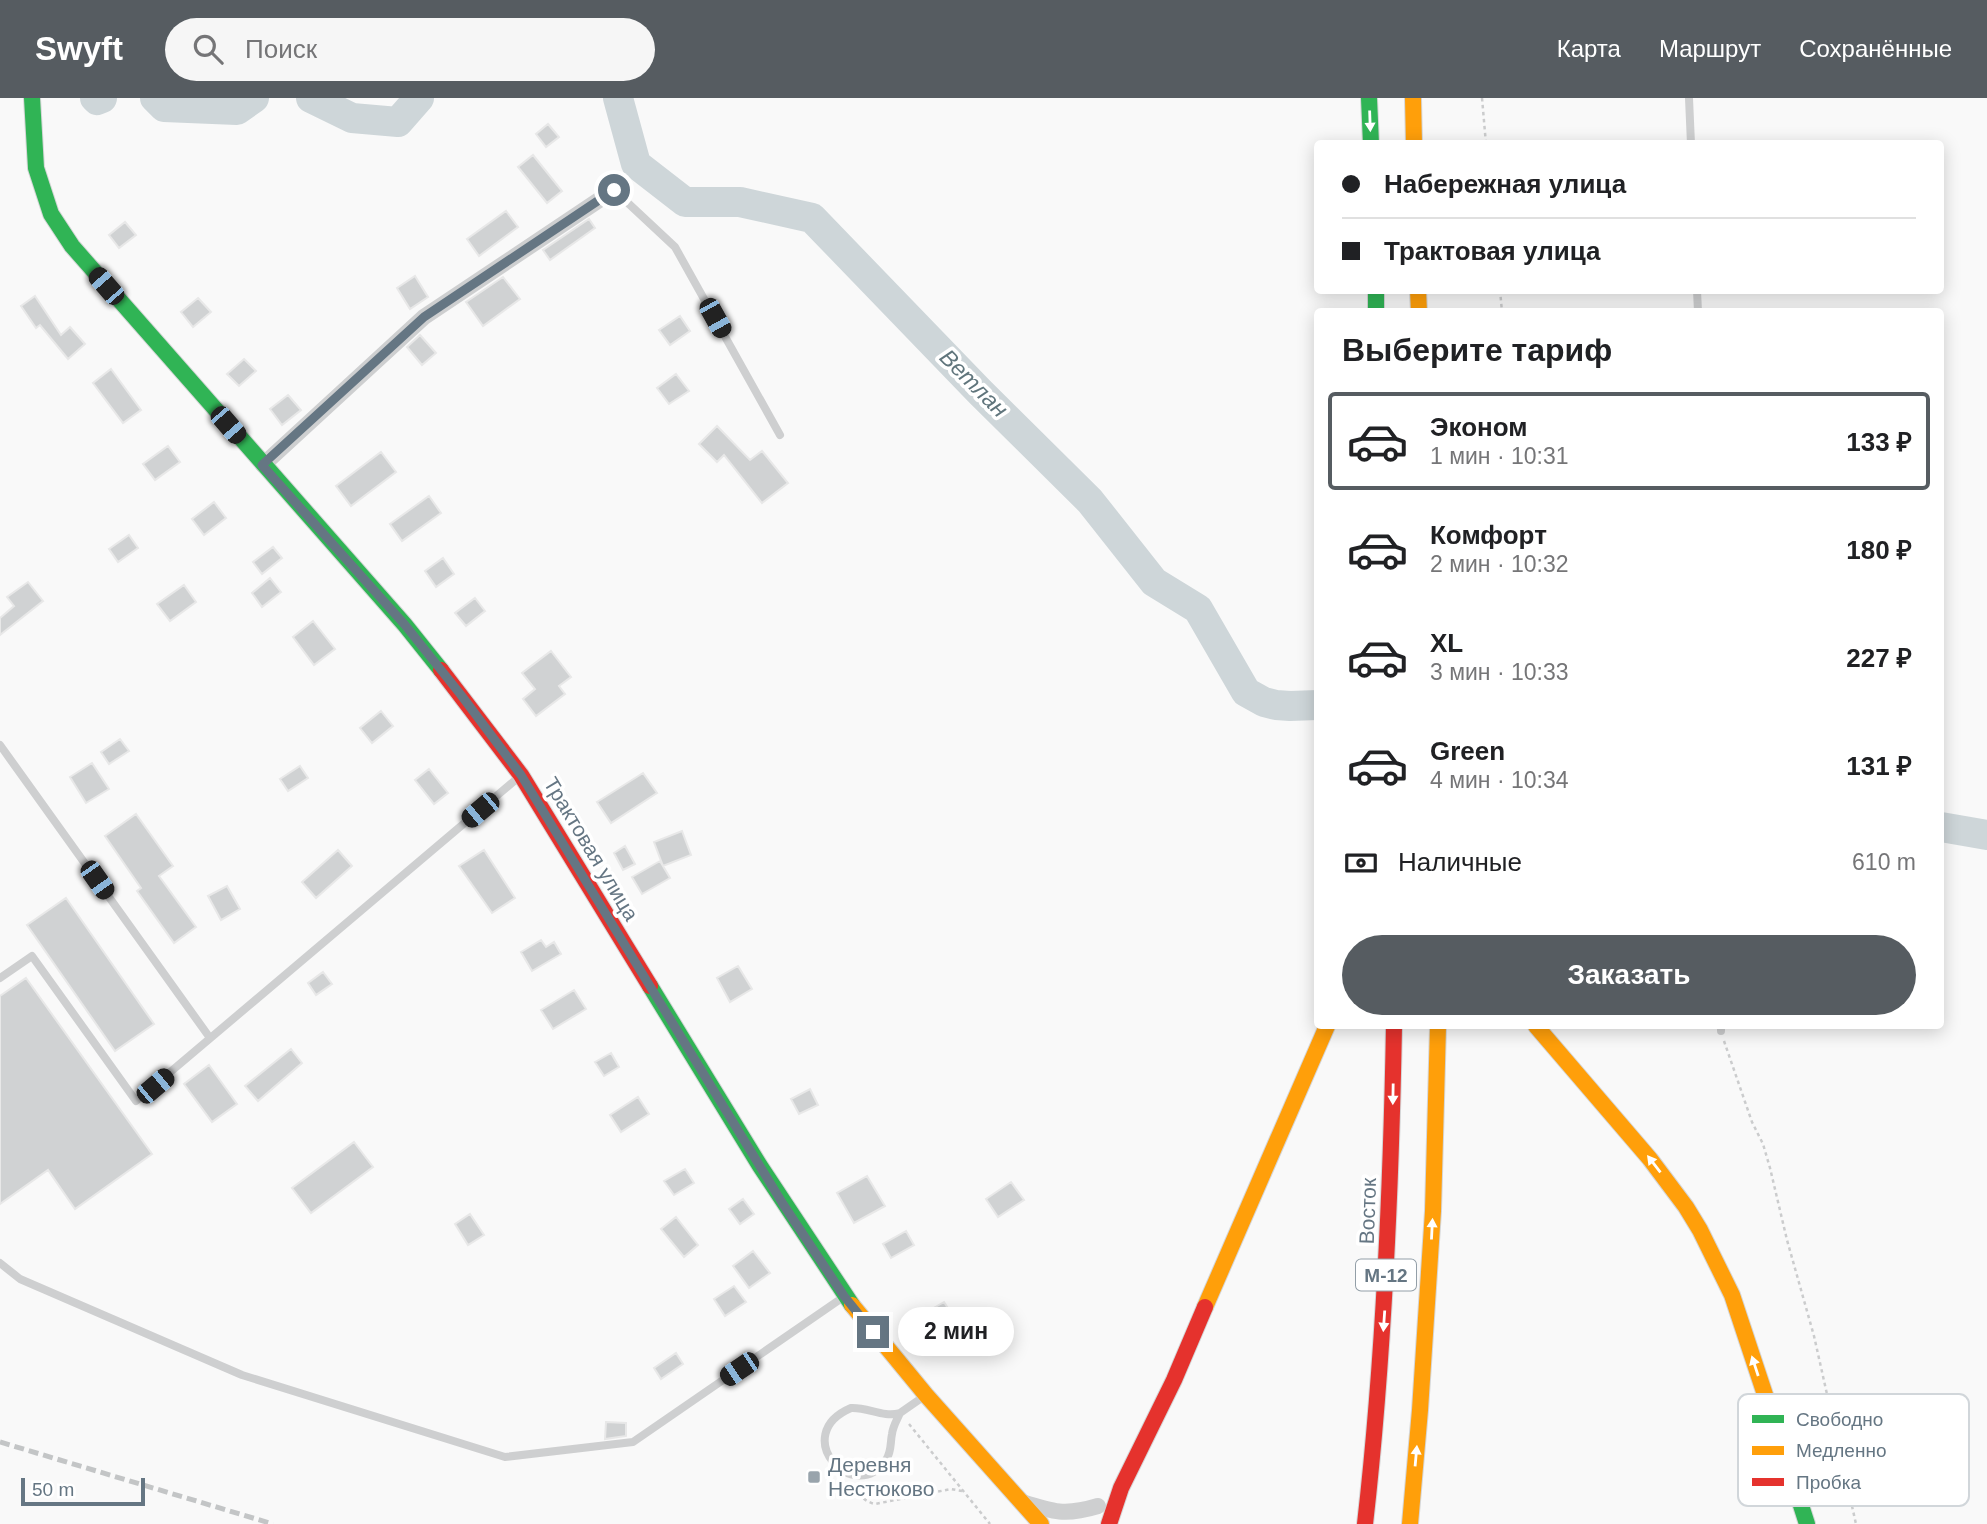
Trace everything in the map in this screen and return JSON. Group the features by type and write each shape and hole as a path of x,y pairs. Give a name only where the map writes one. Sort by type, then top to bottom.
{"main road":[{"path":"1369,98 1371,140"},
{"path":"1413,98 1414,140"},
{"name":"Трактовая улица","path":"32,101 36,168 51,214 72,246 405,625 461,695 521,775 760,1166 844,1296 926,1395 1041,1524"},
{"path":"1109,1524 1121,1488 1174,1380 1326,1029"},
{"name":"Восток","path":"1366,1524 1384,1320 1390,1209 1394,1029"},
{"name":"М-12","path":"1409,1524 1420,1410 1431,1236 1438,1029"},
{"path":"1539,1029 1650,1159 1700,1230 1732,1295 1764,1394"},
{"path":"1801,1506 1807,1524"}],"street":[{"path":"262,465 424,317 614,190"},
{"path":"1020,1501 1055,1512 1078,1512 1098,1506"}],"lane":[{"path":"1689,98 1690,140"},
{"path":"614,190 676,247 780,435"},
{"path":"0,745 210,1038"},
{"path":"0,978 32,956 136,1101 521,775"},
{"path":"0,1263 20,1279 242,1375 505,1457 633,1441 844,1296"},
{"path":"900,1413 888,1457 871,1473 852,1474 837,1468 830,1459 825,1439 827,1429 841,1413 851,1408 861,1408 890,1416 900,1413 926,1395"}],"path":[{"path":"1482,98 1486,140"},
{"path":"1721,1029 1770,1168 1827,1394"},
{"path":"900,1413 990,1524"},
{"path":"852,1474 857,1491 868,1502 875,1504 951,1489 962,1491"},
{"path":"1852,1506 1856,1524"}],"building":[{"path":"548,124 559,137 546,147 536,134"},
{"path":"533,155 562,191 547,203 518,167"},
{"path":"506,211 518,227 479,256 467,239"},
{"path":"589,219 595,228 550,260 543,250"},
{"path":"125,222 136,235 119,248 109,235"},
{"path":"415,276 428,297 410,309 397,288"},
{"path":"503,277 520,299 483,326 466,302"},
{"path":"35,296 61,335 70,327 85,344 68,359 40,325 36,328 21,306"},
{"path":"198,298 211,312 193,327 181,312"},
{"path":"680,316 690,331 670,345 659,330"},
{"path":"420,335 436,353 422,365 407,347"},
{"path":"244,359 256,371 239,386 227,374"},
{"path":"111,369 141,410 123,423 93,383"},
{"path":"676,374 689,391 669,404 657,388"},
{"path":"288,395 301,410 282,425 270,409"},
{"path":"717,426 750,460 762,451 788,483 762,503 724,455 717,462 699,444"},
{"path":"168,446 180,462 155,480 143,464"},
{"path":"381,452 396,472 351,506 336,486"},
{"path":"429,496 441,513 402,541 390,524"},
{"path":"214,502 226,518 204,535 192,519"},
{"path":"129,535 138,548 118,562 109,549"},
{"path":"273,547 282,558 262,574 253,562"},
{"path":"443,558 454,574 436,587 425,571"},
{"path":"270,578 281,592 262,607 252,593"},
{"path":"28,582 43,601 0,635 0,618 14,606 7,597"},
{"path":"184,585 196,602 170,621 157,604"},
{"path":"475,598 485,611 466,626 455,613"},
{"path":"313,621 335,649 314,665 293,637"},
{"path":"551,651 571,677 559,686 565,694 536,716 523,699 535,689 522,673"},
{"path":"381,711 393,726 372,743 360,728"},
{"path":"120,739 129,751 109,764 101,752"},
{"path":"92,763 109,789 86,803 70,777"},
{"path":"300,766 308,778 288,791 280,779"},
{"path":"429,769 448,793 434,804 415,780"},
{"path":"643,773 657,793 611,823 597,802"},
{"path":"136,814 173,866 159,876 196,927 174,943 137,891 141,888 105,836"},
{"path":"682,831 691,855 663,866 654,842"},
{"path":"625,846 635,864 623,870 614,853"},
{"path":"338,850 352,866 316,898 302,882"},
{"path":"484,850 515,898 492,913 459,866"},
{"path":"660,861 670,878 642,894 632,877"},
{"path":"227,886 240,909 221,920 208,896"},
{"path":"66,898 154,1024 115,1051 27,925"},
{"path":"541,940 546,947 554,942 561,954 532,971 521,952"},
{"path":"738,966 752,989 730,1002 717,978"},
{"path":"323,972 332,984 316,995 308,983"},
{"path":"26,978 152,1154 75,1209 48,1170 0,1204 0,996"},
{"path":"574,990 586,1009 553,1029 541,1010"},
{"path":"291,1049 302,1063 258,1101 245,1086"},
{"path":"611,1053 619,1067 604,1076 595,1062"},
{"path":"209,1065 237,1104 212,1122 184,1084"},
{"path":"810,1089 818,1105 799,1114 791,1099"},
{"path":"638,1097 649,1114 621,1132 610,1115"},
{"path":"354,1142 373,1167 311,1213 292,1188"},
{"path":"685,1169 694,1183 674,1195 664,1181"},
{"path":"867,1176 885,1206 854,1223 837,1193"},
{"path":"1011,1182 1024,1200 998,1217 986,1199"},
{"path":"743,1199 754,1214 740,1224 729,1209"},
{"path":"470,1214 484,1235 468,1245 455,1224"},
{"path":"676,1217 698,1245 684,1257 661,1229"},
{"path":"906,1231 914,1245 891,1258 883,1244"},
{"path":"753,1251 770,1273 749,1288 733,1266"},
{"path":"734,1286 746,1302 725,1316 714,1299"},
{"path":"944,1302 954,1318 935,1330 925,1313"},
{"path":"676,1353 683,1364 661,1379 654,1368"},
{"path":"606,1422 626,1423 626,1436 605,1439"}],"waterway":[{"name":"Ветлан","path":"95,98 102,98"},
{"name":"Ветлан","path":"155,98 164,107 237,110 254,98"},
{"name":"Ветлан","path":"311,98 352,118 398,122 419,98"},
{"name":"Ветлан","path":"618,98 636,164 685,202 740,202 812,218 1090,501 1154,582 1198,609 1246,692 1276,705 1314,705"},
{"name":"Ветлан","path":"1944,828 1987,835"}],"railway":[{"path":"0,1442 273,1524"}],"traffic: fast":[{"path":"32,98 36,168 51,214 72,246 405,625 441,670"},
{"path":"1369,98 1371,140"},
{"path":"1376,294 1376,308"},
{"path":"650,986 760,1166 852,1305"},
{"path":"1801,1506 1807,1524"}],"traffic: slow":[{"path":"1413,98 1414,140"},
{"path":"1418,294 1419,308"},
{"path":"1205,1307 1326,1029"},
{"path":"1410,1524 1433,1211 1438,1029"},
{"path":"1539,1029 1650,1159 1686,1207 1732,1295 1765,1394"},
{"path":"852,1305 926,1395 1041,1524"}],"traffic: jam":[{"path":"441,670 521,775 650,986"},
{"path":"1365,1524 1386,1275 1394,1029"},
{"path":"1109,1524 1121,1488 1174,1380 1205,1307"}],"place":[{"name":"Деревня Нестюково","path":"814,1477"}],"route":[{"path":"614,190 424,317 262,465 405,625 521,775 783,1204 844,1296 873,1332"}]}
